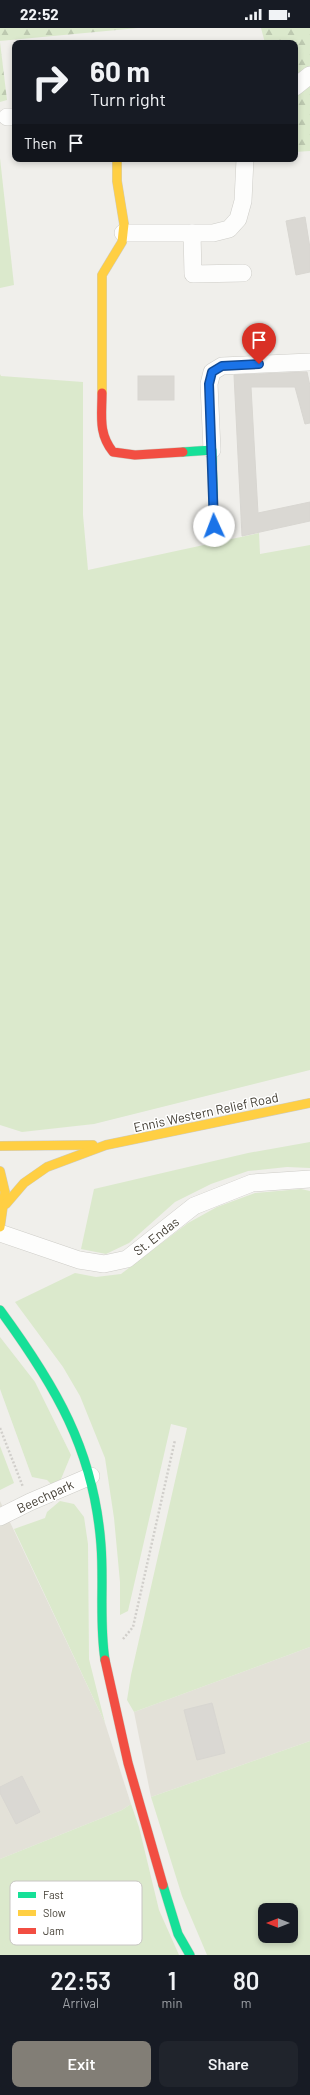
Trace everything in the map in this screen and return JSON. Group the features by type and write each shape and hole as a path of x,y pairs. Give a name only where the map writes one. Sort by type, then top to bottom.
{"main road":[{"path":"117,162 117,181 124,224 122,242 107,264 102,275 102,427 104,442 113,452 135,455 212,450 214,526"},
{"name":"Ennis Western Relief Road","path":"6,1204 24,1183 47,1167 106,1145 310,1103"},
{"name":"Ennis Western Relief Road","path":"0,1146 106,1145"},
{"path":"0,1171 3,1177 6,1204 0,1227"},
{"path":"0,1310 30,1350 72,1426 91,1476 101,1545 101,1623 103,1652 126,1758 178,1934 190,1955"}],"street":[{"path":"298,85 310,75"},
{"path":"123,233 214,233 229,229 238,219 242,201 245,162"},
{"path":"192,233 193,274 242,273"},
{"path":"212,450 209,384 212,372 222,366 310,362"},
{"name":"St. Endas","path":"0,1233 80,1260 104,1264 128,1259 194,1206 252,1183 310,1179"},
{"name":"Beechpark","path":"0,1518 30,1502 91,1476"}],"path":[{"path":"0,1428 30,1502"},
{"path":"103,1652 120,1643 133,1628 175,1440"}],"shaded area":[{"path":"0,1501 105,1723 131,1804 122,1810 0,1859"},
{"path":"310,1647 310,1741 151,1797 134,1712"}],"green space":[{"path":"0,28 138,28 0,41"},
{"path":"261,28 310,28 310,151 298,152 298,40 264,40"},
{"path":"0,42 7,100 0,102"},
{"path":"0,158 14,285 0,288"},
{"path":"0,374 1,376 83,382 83,515 88,570 259,533 260,554 310,545 310,1070 94,1124 22,1132 0,1125"},
{"path":"310,1142 310,1168 287,1167 248,1171 211,1184 175,1202 129,1243 106,1254 81,1249 94,1189 248,1153"},
{"path":"301,1189 310,1191 310,1647 134,1712 127,1700 131,1675 187,1428 171,1424 128,1611 120,1615 120,1582 114,1518 105,1458 80,1396 63,1367 15,1302 75,1273 96,1277 121,1274 188,1223 217,1207 255,1193"},
{"path":"0,1337 35,1382 71,1455 61,1479 51,1484 47,1480 32,1477 0,1389"},
{"path":"0,1446 14,1483 0,1490"},
{"path":"60,1501 74,1504 84,1517 88,1544 89,1659 105,1723 14,1529 45,1518 47,1512"},
{"path":"310,1741 310,1955 207,1955 182,1896 151,1797"},
{"path":"131,1804 139,1827 159,1910 179,1955 0,1955 0,1859 122,1810"}],"building":[{"path":"305,217 310,248 310,272 296,275 286,221"},
{"path":"307,372 310,386 310,423 305,424 295,387 251,387 258,513 310,502 310,521 242,536 234,375"},
{"path":"138,376 174,376 174,400 138,400"},
{"path":"212,1703 225,1753 197,1760 184,1710"},
{"path":"22,1776 40,1812 16,1824 0,1793 0,1787"}],"traffic: fast":[{"path":"183,452 212,450 214,526"},
{"path":"0,1310 38,1365 54,1392 68,1420 90,1479 97,1511 101,1545 102,1631 105,1660"},
{"path":"163,1885 178,1934 190,1955"}],"traffic: slow":[{"path":"102,393 102,275 122,242 124,224 117,181 117,162"},
{"path":"6,1204 24,1183 47,1167 106,1145 310,1103"},
{"path":"0,1146 93,1145"},
{"path":"0,1171 5,1192 0,1227"}],"traffic: jam":[{"path":"102,393 103,431 108,445 113,452 135,455 183,452"},
{"path":"105,1660 128,1763 163,1885"}],"route":[{"path":"214,526 209,384 212,372 222,366 259,364"}]}
